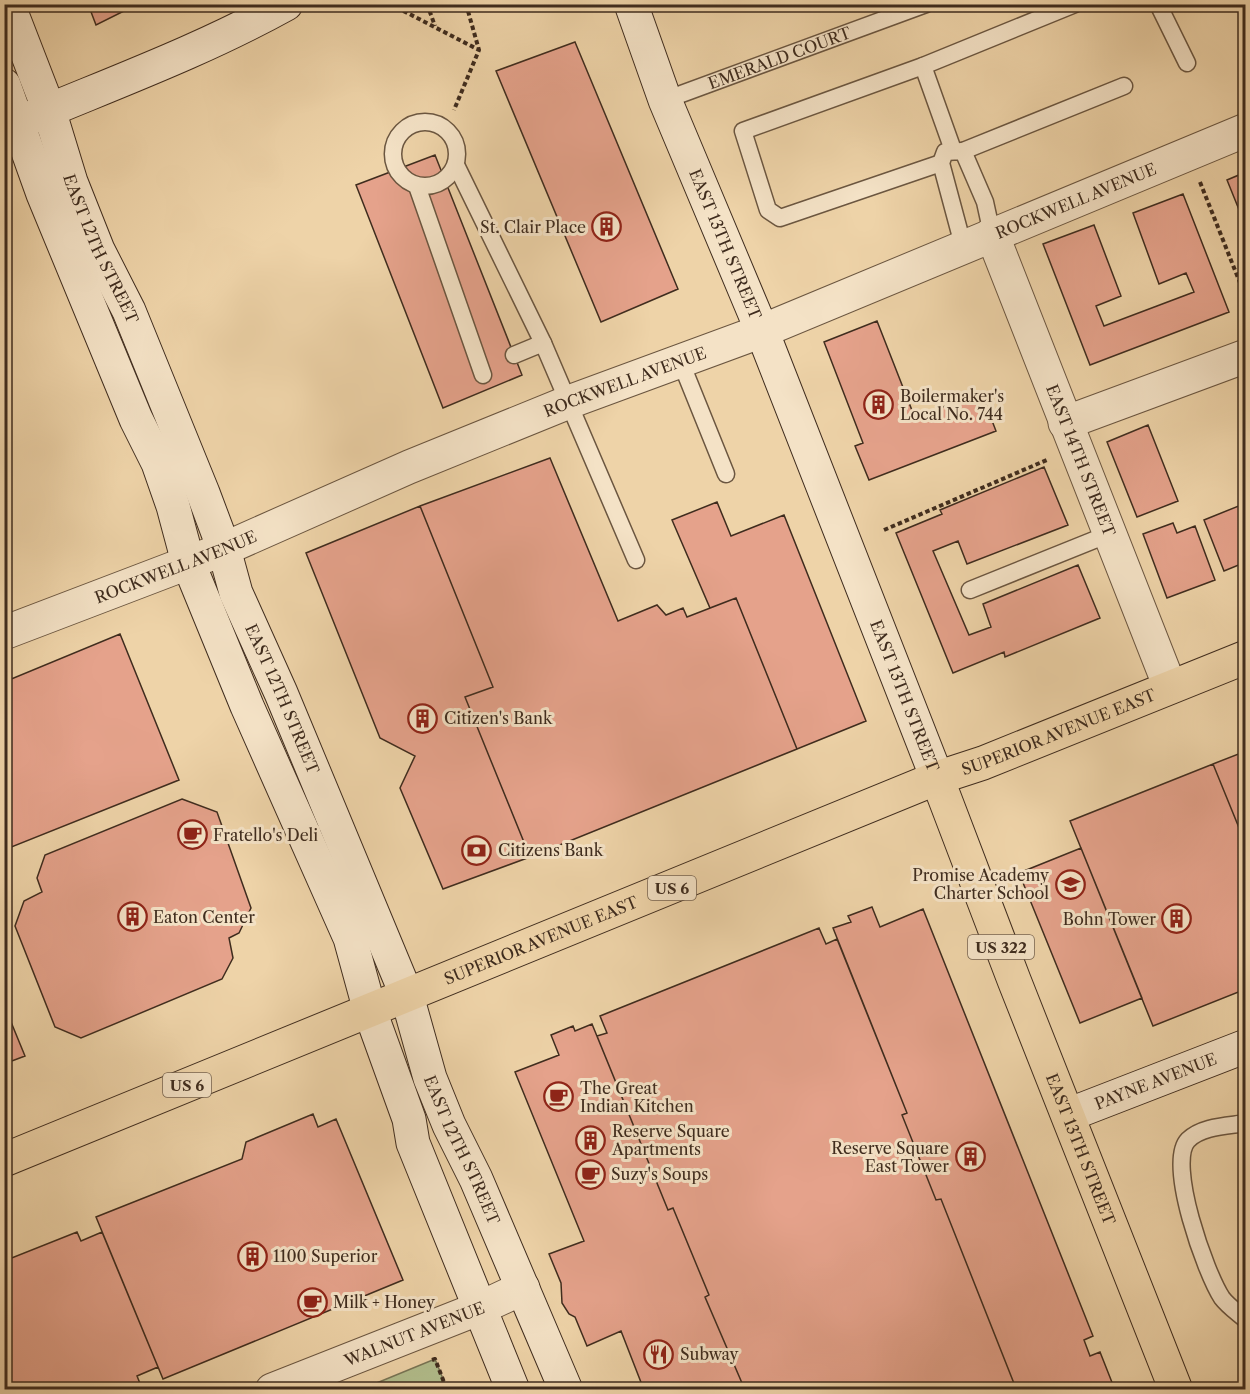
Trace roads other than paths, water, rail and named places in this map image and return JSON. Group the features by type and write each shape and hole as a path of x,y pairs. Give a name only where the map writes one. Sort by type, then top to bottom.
{"main road":[{"name":"SUPERIOR AVENUE EAST","path":"4,1161 937,778 983,763 1245,657"},
{"name":"EAST 13TH STREET","path":"937,778 1176,1389"}],"street":[{"name":"EAST 12TH STREET","path":"8,4 49,110 71,183 98,250 129,311 224,549 236,593 281,693 407,996 430,1078 448,1125 476,1179 566,1389"},
{"path":"11,125 146,72 237,32 286,4"},
{"name":"EAST 13TH STREET","path":"630,4 665,100 762,331 937,778"},
{"name":"EAST 12TH STREET","path":"4,85 11,125 47,205 136,419 158,463 173,506 188,562 247,706 350,938 370,1011 409,1119 413,1143 513,1389"},
{"name":"ROCKWELL AVENUE","path":"4,633 224,549 409,467 569,402 762,331 977,239 1245,130"},
{"name":"EAST 14TH STREET","path":"977,239 1065,423 1170,687"},
{"path":"1065,423 1245,356"},
{"name":"PAYNE AVENUE","path":"1068,1115 1245,1047"},
{"name":"WALNUT AVENUE","path":"272,1389 480,1308 523,1288"}],"lane":[{"name":"EMERALD COURT","path":"665,100 890,11 926,4"},
{"path":"941,163 780,218 768,210 743,131 923,66 1076,4"},
{"path":"1158,4 1187,63"},
{"path":"923,66 958,150 986,202 977,239"},
{"path":"977,239 941,163 945,152 958,150 1124,86"},
{"path":"457,167 434,186 417,186 405,180 395,170 393,150 404,130 413,124 435,124 446,129 458,146 457,167 543,343 636,560"},
{"path":"417,186 483,375"},
{"path":"514,355 543,343"},
{"path":"680,360 726,474"},
{"path":"970,590 1109,534"},
{"path":"1245,1123 1213,1128 1188,1140 1183,1151 1181,1166 1194,1238 1206,1269 1223,1300 1245,1320"}],"place":[{"name":"St. Clair Place","path":"607,227"},
{"name":"Boilermaker's Local No. 744","path":"879,405"},
{"name":"Citizen's Bank","path":"423,718"},
{"name":"Fratello's Deli","path":"192,835"},
{"name":"Citizens Bank","path":"477,850"},
{"name":"Promise Academy Charter School","path":"1070,884"},
{"name":"Eaton Center","path":"132,917"},
{"name":"Bohn Tower","path":"1177,919"},
{"name":"The Great Indian Kitchen","path":"559,1097"},
{"name":"Reserve Square Apartments","path":"591,1140"},
{"name":"Reserve Square East Tower","path":"970,1157"},
{"name":"Suzy's Soups","path":"590,1174"},
{"name":"1100 Superior","path":"252,1256"},
{"name":"Milk + Honey","path":"312,1302"},
{"name":"Subway","path":"659,1354"}]}
